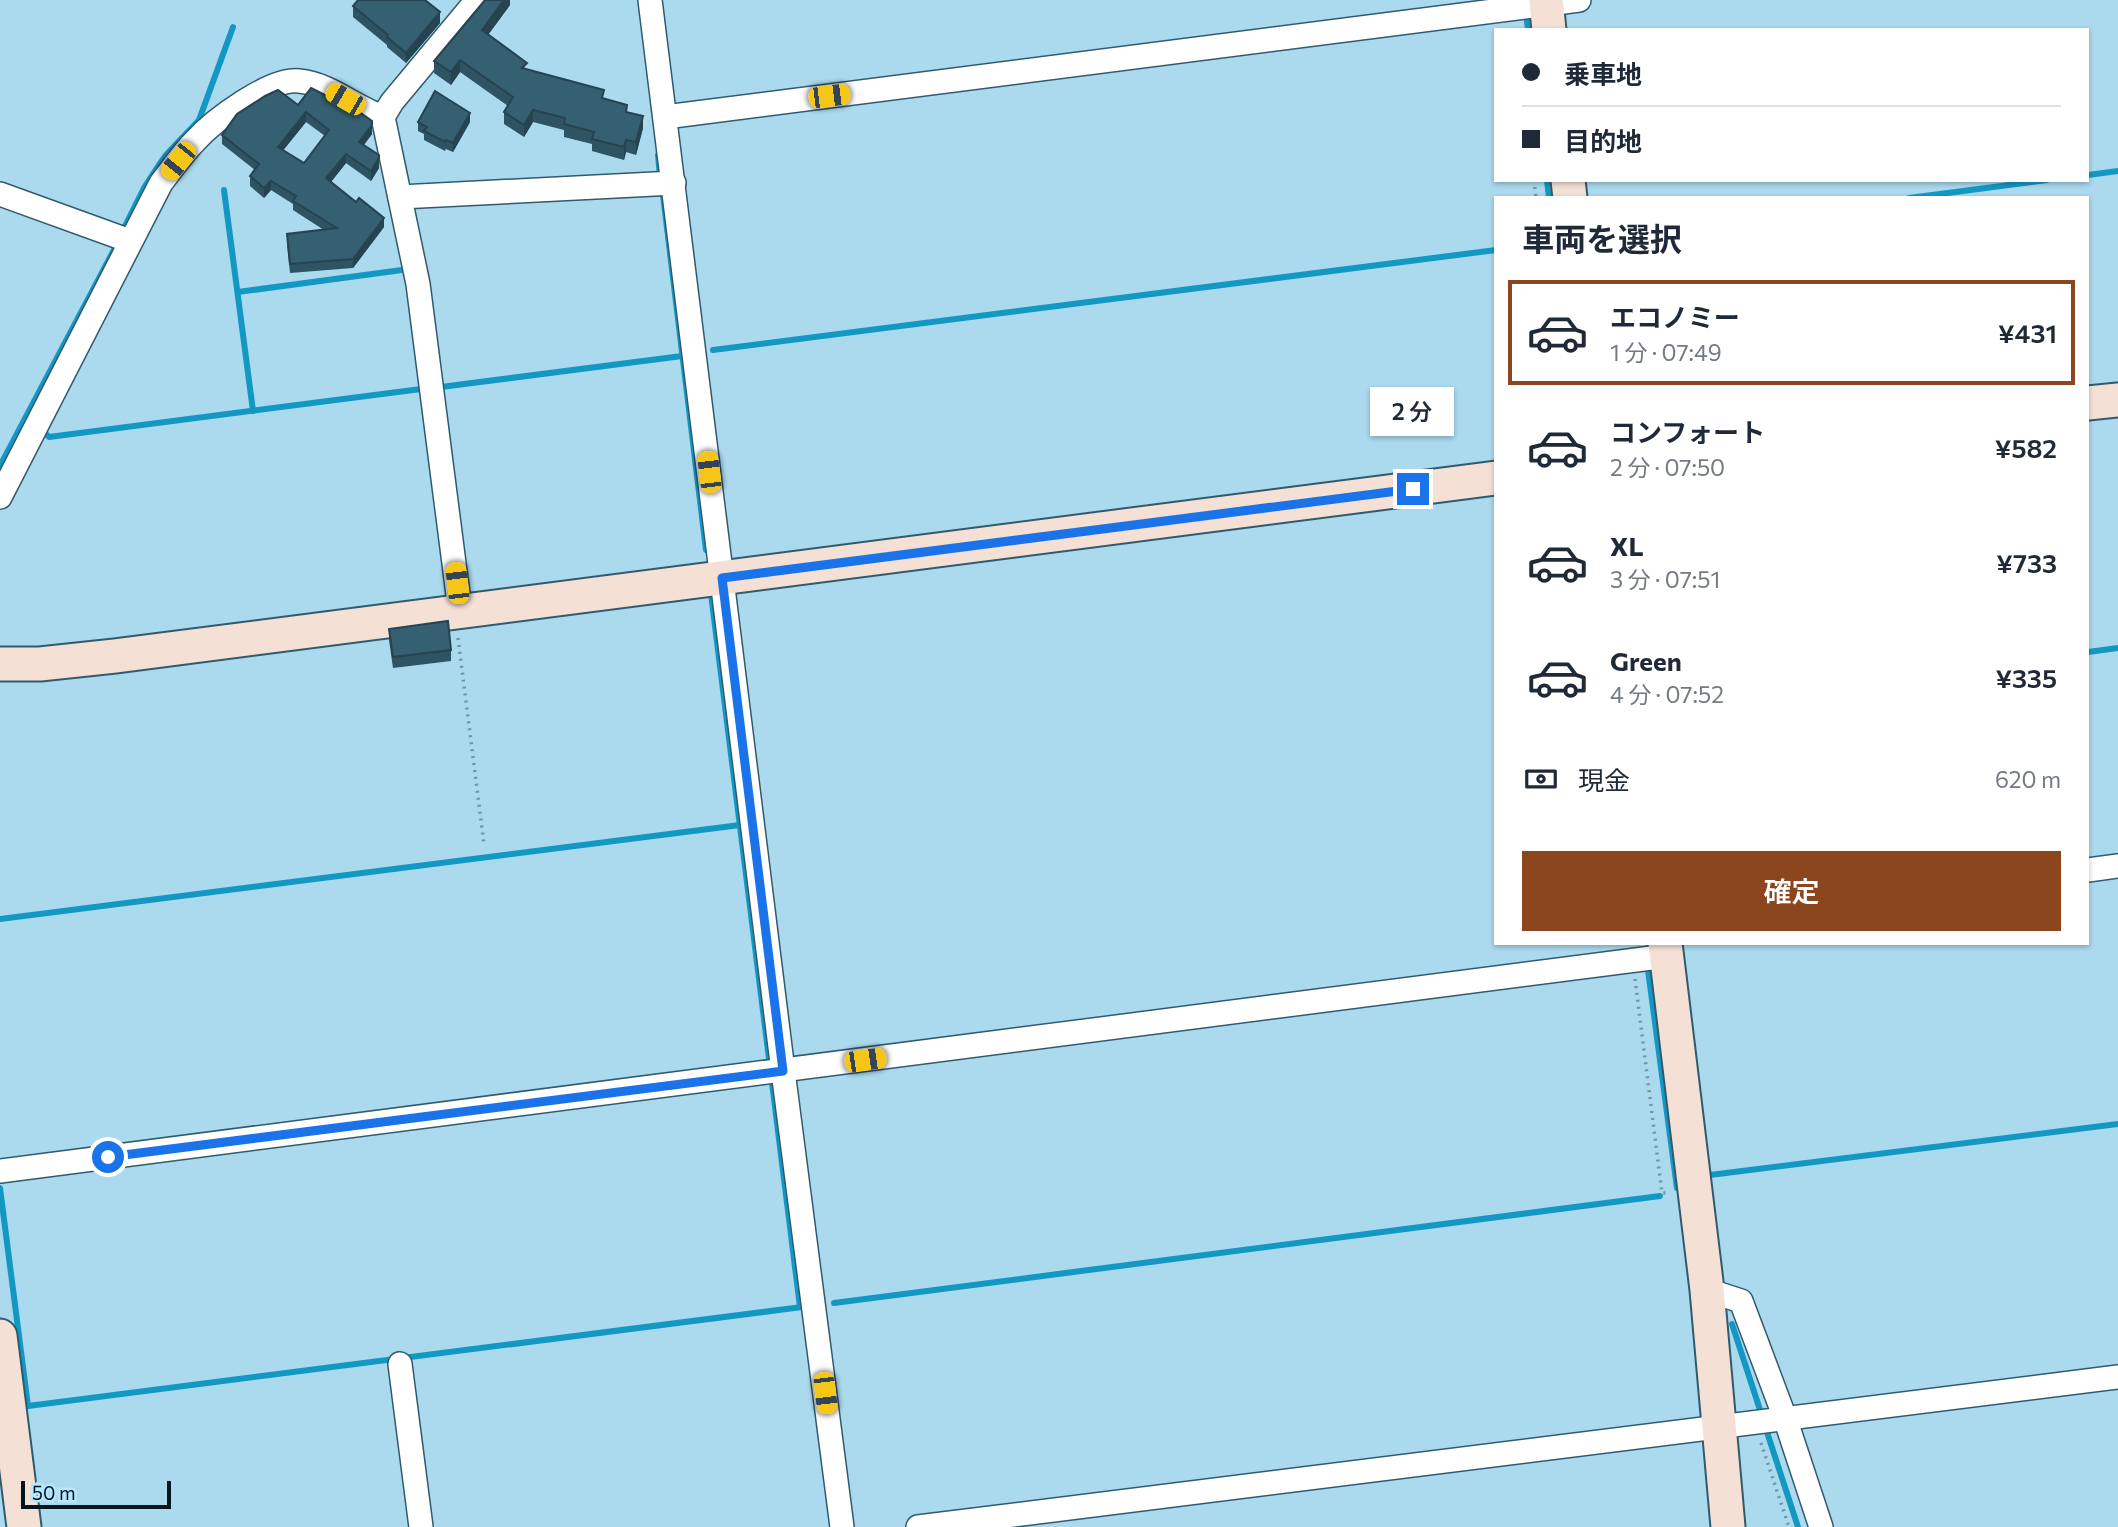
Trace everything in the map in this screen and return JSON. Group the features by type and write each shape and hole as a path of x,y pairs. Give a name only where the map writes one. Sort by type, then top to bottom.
{"street":[{"path":"457,611 418,284 383,117 392,102 477,0"},
{"path":"650,0 842,1527"},
{"path":"665,117 1538,10 1579,0"},
{"path":"0,497 161,183 196,140 245,101 279,83 298,81 325,87 364,110 383,117"},
{"path":"400,197 674,183"},
{"path":"0,194 130,241"},
{"path":"2089,403 2118,400"},
{"path":"0,664 40,664 114,656 1494,478"},
{"path":"2089,870 2118,866"},
{"path":"0,1171 783,1071 1666,949 1707,1290 1728,1527"},
{"path":"1707,1290 1741,1301 1767,1420 1821,1527"},
{"path":"0,1336 4,1409 24,1527"},
{"path":"400,1364 421,1527"},
{"path":"918,1527 2118,1377"}],"path":[{"path":"457,611 484,844"},
{"path":"1767,1420 1789,1527"}],"building":[{"path":"358,0 425,0 440,12 406,53 353,6"},
{"path":"485,0 504,0 482,30 527,63 522,68 604,90 602,98 627,105 626,112 643,116 636,142 626,140 624,147 592,139 594,132 564,124 565,118 533,110 524,125 504,112 513,97 460,60 451,72 434,61"},
{"path":"311,88 372,121 372,125 359,142 379,155 371,171 346,154 326,178 356,202 359,198 384,218 353,259 290,264 287,234 337,228 293,201 296,196 271,181 264,188 250,176 259,164 222,135 237,114 278,90 298,105","holes":["306,112 329,130 304,163 278,147"]},
{"path":"435,91 470,113 453,143 446,140 445,142 424,131 427,127 418,122"},
{"path":"448,621 451,650 393,657 389,629"}],"waterway":[{"path":"1526,12 1528,28"},
{"path":"123,230 144,188 166,155 199,120 233,27"},
{"path":"658,155 660,177"},
{"path":"2089,175 2118,171"},
{"path":"1547,182 1549,196"},
{"path":"1924,196 2032,182"},
{"path":"224,190 253,411"},
{"path":"663,195 706,550"},
{"path":"0,466 116,246"},
{"path":"713,350 1494,250"},
{"path":"238,292 402,270"},
{"path":"441,387 682,356"},
{"path":"41,435 46,434 49,437 421,389"},
{"path":"711,594 769,1059"},
{"path":"2089,652 2118,648"},
{"path":"0,919 740,825"},
{"path":"1648,970 1677,1188"},
{"path":"772,1083 800,1307"},
{"path":"1710,1175 2118,1124"},
{"path":"0,1188 28,1406 802,1307"},
{"path":"834,1303 1660,1196"},
{"path":"1732,1324 1762,1416"},
{"path":"1765,1426 1798,1527"}],"route":[{"path":"108,1157 783,1071 722,578 1413,489"}]}
